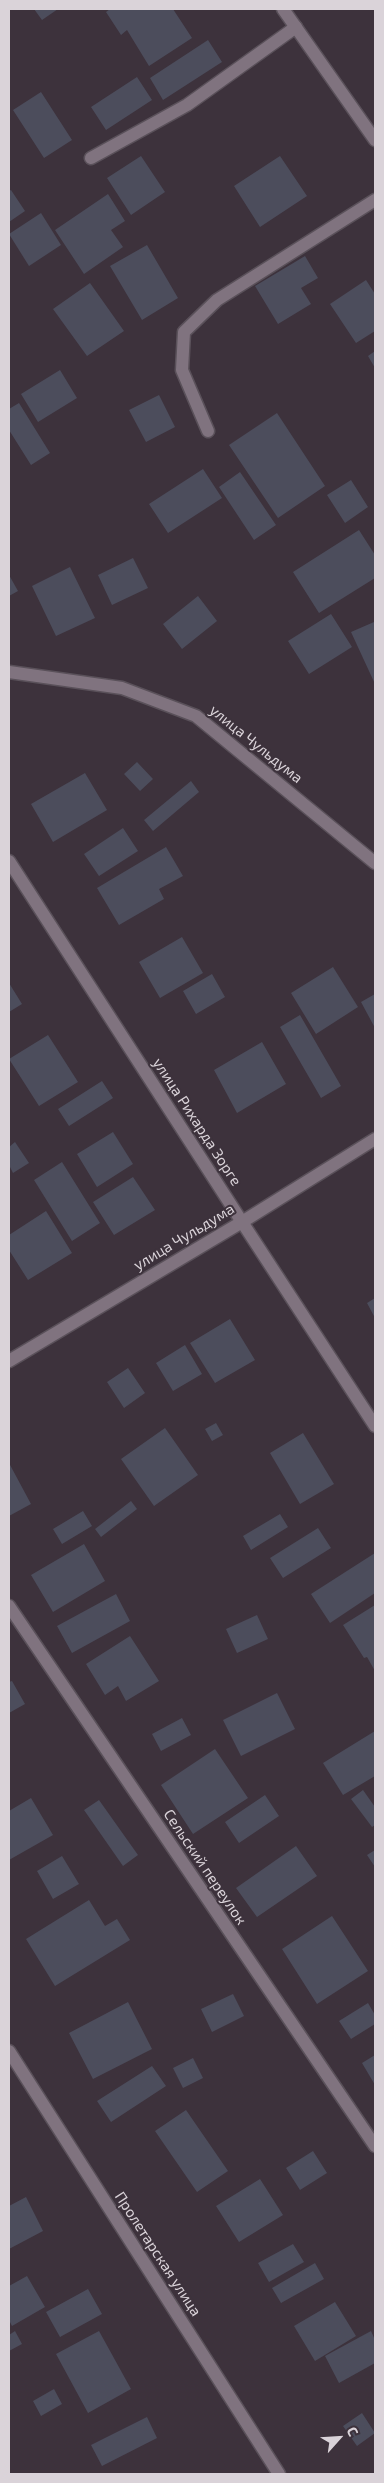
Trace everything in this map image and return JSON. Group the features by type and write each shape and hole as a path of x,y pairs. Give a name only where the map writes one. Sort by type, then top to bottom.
{"street":[{"path":"283,9 375,140"},
{"path":"91,158 187,105 296,27"},
{"path":"208,431 182,370 184,332 218,300 375,200"},
{"name":"улица Чульдума","path":"9,672 122,688 196,716 375,863"},
{"name":"улица Рихарда Зорге","path":"9,862 375,1426"},
{"name":"улица Чульдума","path":"9,1361 242,1222 375,1139"},
{"name":"Сельский переулок","path":"9,1606 375,2146"},
{"name":"Пролетарская улица","path":"9,2051 279,2474"}],"building":[{"path":"34,9 58,9 42,20"},
{"path":"110,9 173,9 192,38 149,66 127,30 121,35 106,12"},
{"path":"208,40 222,62 163,100 150,78"},
{"path":"137,77 152,100 106,130 91,107"},
{"path":"41,92 72,140 44,158 13,110"},
{"path":"141,156 165,192 131,215 107,178"},
{"path":"280,156 307,196 260,227 234,186"},
{"path":"11,190 25,211 9,222 9,191"},
{"path":"108,194 125,221 111,230 123,247 84,274 55,230"},
{"path":"41,213 61,245 29,266 9,234"},
{"path":"147,245 178,298 142,320 110,266"},
{"path":"305,256 318,278 301,288 311,304 278,324 255,286"},
{"path":"366,280 375,294 375,331 356,343 330,304"},
{"path":"90,283 124,331 87,356 53,309"},
{"path":"375,351 375,368 368,356"},
{"path":"60,370 77,398 38,422 21,394"},
{"path":"159,395 175,427 146,442 129,410"},
{"path":"19,403 50,453 31,465 9,430 9,409"},
{"path":"277,413 325,486 278,518 229,445"},
{"path":"203,469 222,498 168,533 149,504"},
{"path":"240,472 276,525 254,540 219,487"},
{"path":"351,480 368,507 345,523 327,495"},
{"path":"359,530 375,555 375,578 319,613 293,572"},
{"path":"133,558 148,588 112,605 98,575"},
{"path":"70,567 95,618 56,636 32,586"},
{"path":"9,575 18,591 9,596"},
{"path":"198,596 217,621 182,649 163,624"},
{"path":"331,614 352,647 309,674 288,641"},
{"path":"374,622 375,625 375,684 351,632"},
{"path":"137,762 153,779 140,791 124,774"},
{"path":"85,773 107,810 53,842 31,804"},
{"path":"191,781 199,792 153,831 144,820"},
{"path":"123,828 138,851 99,876 84,854"},
{"path":"166,847 183,876 159,889 164,899 119,925 97,888"},
{"path":"182,937 203,973 160,998 139,962"},
{"path":"333,967 358,1007 316,1034 291,993"},
{"path":"212,974 225,997 196,1014 183,991"},
{"path":"9,983 22,1004 9,1012"},
{"path":"375,994 375,1028 361,1002"},
{"path":"300,1015 341,1086 321,1098 280,1027"},
{"path":"48,1035 78,1082 39,1106 9,1059"},
{"path":"262,1042 286,1084 237,1113 214,1070"},
{"path":"102,1081 113,1098 69,1126 58,1109"},
{"path":"113,1132 133,1164 97,1187 77,1154"},
{"path":"15,1142 29,1163 13,1173 9,1165 9,1147"},
{"path":"62,1162 100,1223 72,1241 34,1180"},
{"path":"133,1177 155,1210 114,1235 93,1202"},
{"path":"46,1211 72,1253 28,1280 9,1250 9,1235"},
{"path":"375,1298 375,1318 367,1303"},
{"path":"230,1319 255,1360 215,1383 190,1343"},
{"path":"185,1345 202,1374 173,1391 156,1363"},
{"path":"128,1368 145,1393 124,1408 107,1382"},
{"path":"216,1423 223,1435 212,1441 205,1429"},
{"path":"165,1428 198,1475 154,1506 121,1459"},
{"path":"303,1433 334,1484 300,1504 270,1453"},
{"path":"9,1463 31,1504 9,1516"},
{"path":"131,1501 137,1509 101,1537 95,1529"},
{"path":"83,1511 92,1526 62,1544 53,1529"},
{"path":"280,1514 288,1527 251,1550 243,1536"},
{"path":"318,1528 331,1548 283,1578 270,1558"},
{"path":"84,1544 105,1581 53,1612 31,1575"},
{"path":"375,1553 375,1593 330,1623 311,1594"},
{"path":"116,1594 130,1621 72,1653 57,1626"},
{"path":"375,1605 375,1671 367,1657 364,1658 343,1625"},
{"path":"257,1615 268,1639 237,1653 226,1629"},
{"path":"130,1636 159,1681 126,1701 118,1686 105,1695 86,1664"},
{"path":"12,1681 25,1704 9,1713 9,1682"},
{"path":"277,1693 295,1729 241,1756 223,1720"},
{"path":"182,1718 191,1735 161,1751 152,1734"},
{"path":"375,1731 375,1776 343,1795 323,1763"},
{"path":"215,1749 248,1798 193,1834 161,1785"},
{"path":"363,1790 375,1807 375,1825 372,1827 351,1799"},
{"path":"265,1795 279,1816 239,1843 225,1822"},
{"path":"31,1798 53,1835 9,1860 9,1811"},
{"path":"99,1800 138,1855 123,1866 84,1810"},
{"path":"296,1846 317,1876 257,1917 236,1888"},
{"path":"375,1850 375,1867 367,1855"},
{"path":"62,1856 79,1884 53,1899 37,1871"},
{"path":"89,1900 105,1926 117,1919 130,1940 55,1986 26,1939"},
{"path":"332,1916 368,1971 317,2004 282,1949"},
{"path":"233,1994 244,2016 212,2032 201,2009"},
{"path":"128,2002 152,2049 93,2079 69,2033"},
{"path":"368,2003 375,2015 375,2024 351,2039 339,2021"},
{"path":"375,2055 375,2085 362,2063"},
{"path":"193,2058 203,2078 183,2088 173,2068"},
{"path":"152,2066 166,2086 111,2122 97,2101"},
{"path":"186,2110 228,2171 197,2192 155,2131"},
{"path":"313,2151 327,2173 300,2190 286,2168"},
{"path":"260,2179 283,2215 239,2242 216,2206"},
{"path":"26,2197 43,2231 9,2249 9,2206"},
{"path":"293,2244 304,2262 269,2282 258,2263"},
{"path":"315,2263 324,2279 281,2303 272,2288"},
{"path":"27,2276 45,2307 12,2326 9,2320 9,2286"},
{"path":"88,2289 102,2314 60,2337 46,2312"},
{"path":"335,2302 356,2336 315,2361 294,2326"},
{"path":"15,2331 22,2344 9,2351 9,2335"},
{"path":"99,2331 131,2389 88,2413 56,2354"},
{"path":"371,2331 375,2340 375,2363 339,2383 325,2356"},
{"path":"54,2389 62,2404 41,2416 33,2401"},
{"path":"362,2413 375,2433 357,2446 343,2426"},
{"path":"147,2417 157,2438 102,2466 91,2445"}]}
